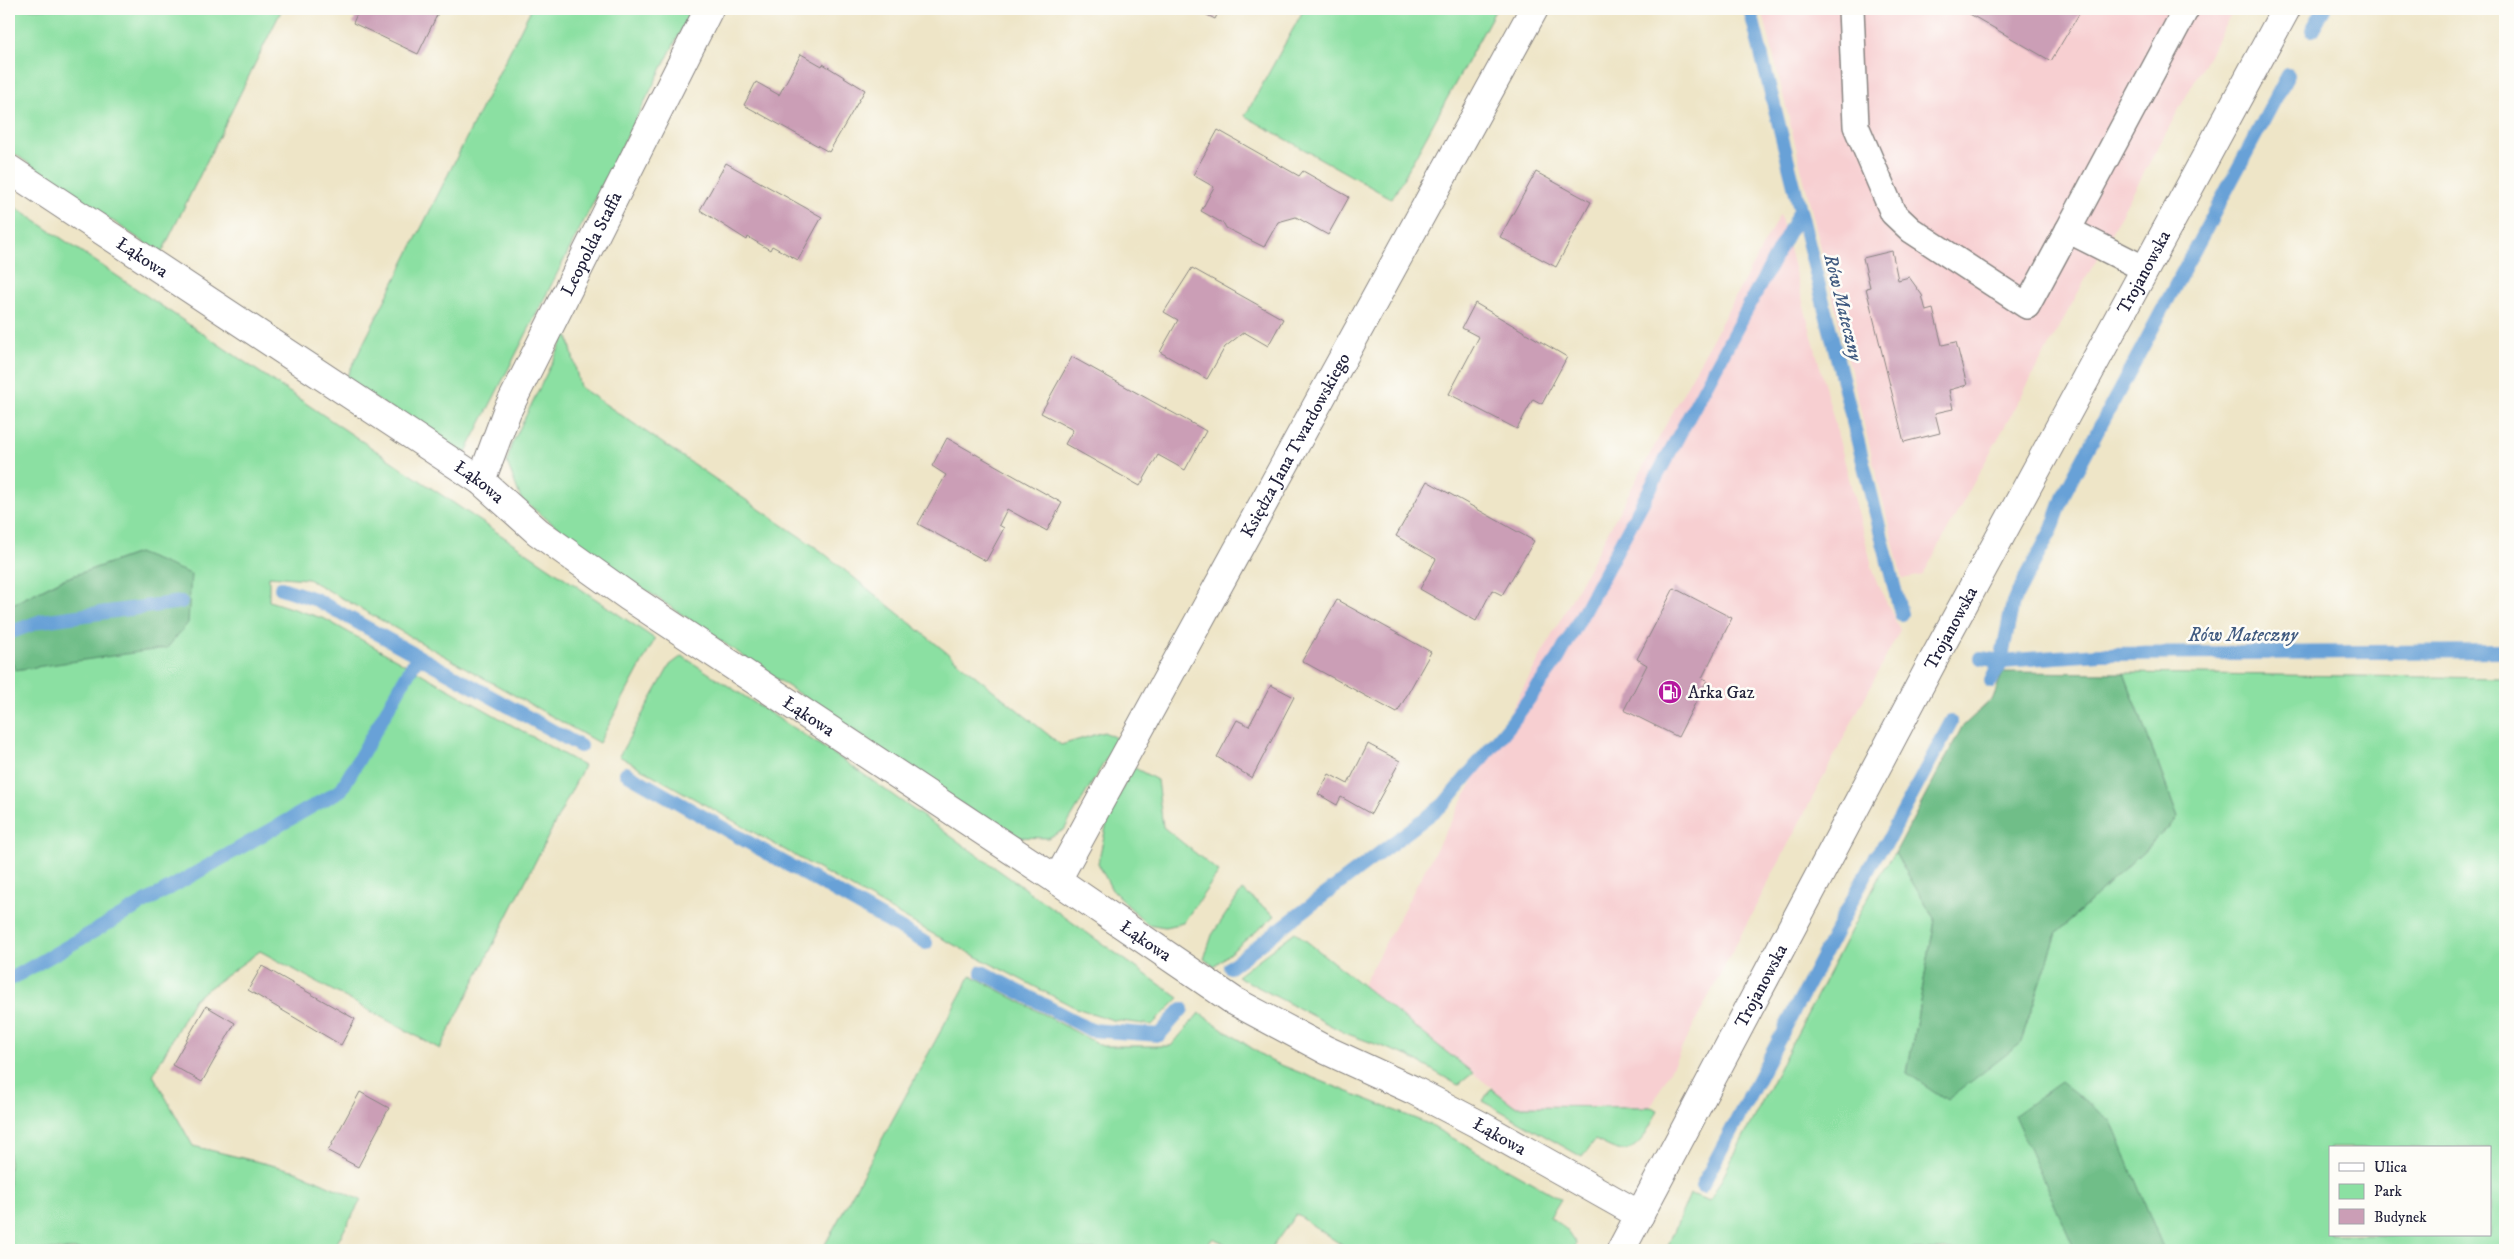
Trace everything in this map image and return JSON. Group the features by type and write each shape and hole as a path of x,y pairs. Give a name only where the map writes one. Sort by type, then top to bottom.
{"street":[{"name":"Leopolda Staffa","path":"481,481 507,411 709,9"},
{"name":"Księdza Jana Twardowskiego","path":"1057,880 1534,9"},
{"name":"Trojanowska","path":"1622,1250 1935,657 2286,9"},
{"name":"Łąkowa","path":"9,169 481,481 538,532 628,597 1057,880 1234,1001 1326,1050 1413,1090 1480,1125 1640,1215"}],"lane":[{"path":"1851,9 1856,126 1893,213 1911,230 2027,306 2186,9"},
{"path":"2068,230 2145,269"}],"shaded area":[{"path":"1762,9 2234,9 1923,575 1902,579"},
{"path":"1780,214 1876,581 1900,630 1651,1107 1515,1106 1362,986"}],"green space":[{"path":"9,9 282,9 161,254 9,150"},
{"path":"531,9 692,9 465,454 345,380"},
{"path":"1304,9 1496,9 1392,199 1245,116"},
{"path":"15,207 655,639 599,743 308,579 269,576 269,601 325,619 584,766 440,1049 260,951 194,999 153,1075 193,1146 296,1171 361,1200 333,1250 9,1250 9,655 15,670 138,553 61,580 9,606 9,219"},
{"path":"567,332 580,387 821,551 1061,745 1104,732 1118,739 1064,830 1048,838 1018,837 1002,831 585,549 521,499 507,462 511,446"},
{"path":"138,553 191,574 188,623 167,648 15,670 9,655 9,606 61,580"},
{"path":"682,656 846,762 1179,998 1152,1025 1113,1020 1076,1008 935,935 619,756 670,665"},
{"path":"2003,672 2124,673 2178,818 2057,933 2020,1044 1947,1100 1907,1073 1935,920 1895,853 1962,727 1993,698"},
{"path":"2124,673 2505,678 2505,1250 1666,1250 1690,1194 1710,1201 1883,869 1895,853 1935,920 1907,1073 2020,1044 2057,933 2178,818"},
{"path":"1133,767 1157,780 1163,827 1219,872 1183,923 1165,927 1147,924 1112,890 1098,863 1108,818"},
{"path":"1242,890 1275,916 1214,966 1204,959 1212,935"},
{"path":"1295,932 1473,1073 1458,1085 1408,1056 1345,1033 1237,976"},
{"path":"971,975 1102,1046 1171,1046 1199,1013 1271,1061 1426,1123 1561,1199 1550,1217 1567,1230 1576,1243 1575,1250 1349,1250 1296,1214 1270,1250 1238,1250 1213,1238 1204,1250 822,1250"},
{"path":"2061,1082 2111,1121 2164,1250 2075,1250 2014,1115"},
{"path":"1491,1088 1515,1106 1651,1107 1658,1110 1648,1130 1632,1148 1618,1150 1595,1140 1582,1157 1483,1101"}],"building":[{"path":"359,9 440,9 418,54 353,23"},
{"path":"1195,9 1220,9 1215,19"},
{"path":"1961,9 2082,9 2051,61"},
{"path":"801,54 822,66 823,64 865,90 829,152 744,105 756,82 779,95"},
{"path":"1218,130 1299,176 1303,171 1349,197 1328,235 1296,217 1278,222 1264,247 1226,228 1224,224 1201,211 1214,187 1193,175"},
{"path":"726,163 822,217 798,260 772,246 770,250 748,237 747,240 700,210"},
{"path":"1536,172 1591,202 1556,267 1500,237"},
{"path":"1892,251 1898,280 1909,277 1922,295 1926,311 1933,309 1942,345 1956,342 1967,385 1949,390 1953,409 1935,413 1940,433 1904,442 1866,288 1870,287 1863,258"},
{"path":"1192,268 1283,319 1268,346 1244,332 1225,347 1207,379 1160,352 1178,320 1164,312"},
{"path":"1475,303 1567,357 1542,404 1533,399 1517,429 1449,394 1479,337 1462,328"},
{"path":"1072,357 1206,431 1185,470 1158,455 1140,486 1065,444 1073,430 1041,413"},
{"path":"947,438 1062,503 1047,531 1007,509 999,525 1004,528 986,561 918,524 946,475 932,466"},
{"path":"1427,481 1534,541 1502,595 1492,590 1476,621 1420,589 1436,559 1396,536"},
{"path":"1674,588 1732,618 1702,678 1707,680 1678,737 1624,710 1647,665 1637,659"},
{"path":"1337,600 1431,652 1397,713 1302,661"},
{"path":"1271,685 1294,697 1252,778 1217,757 1237,720 1249,726"},
{"path":"1368,744 1400,761 1371,814 1341,797 1337,805 1318,794 1329,774 1348,784"},
{"path":"262,966 355,1019 341,1045 248,990"},
{"path":"206,1006 235,1023 202,1082 172,1065"},
{"path":"360,1092 389,1108 358,1167 328,1151"}],"waterway":[{"name":"Rów Mateczny","path":"1750,9 1901,614"},
{"path":"2312,30 2324,9"},
{"path":"1991,681 2001,661 2013,602 2052,529 2065,492 2288,75"},
{"path":"1230,967 1444,804 1510,725 1558,659 1800,211"},
{"path":"281,588 317,600 580,746"},
{"path":"9,633 41,621 181,602"},
{"name":"Rów Mateczny","path":"1981,658 2001,661 2099,654 2505,651"},
{"path":"9,980 341,790 418,656"},
{"path":"1702,1186 1876,855 1887,842 1951,722"},
{"path":"626,773 926,943"},
{"path":"982,972 1091,1030 1159,1035 1182,1009"}],"place":[{"name":"Arka Gaz","path":"1670,692"}]}
